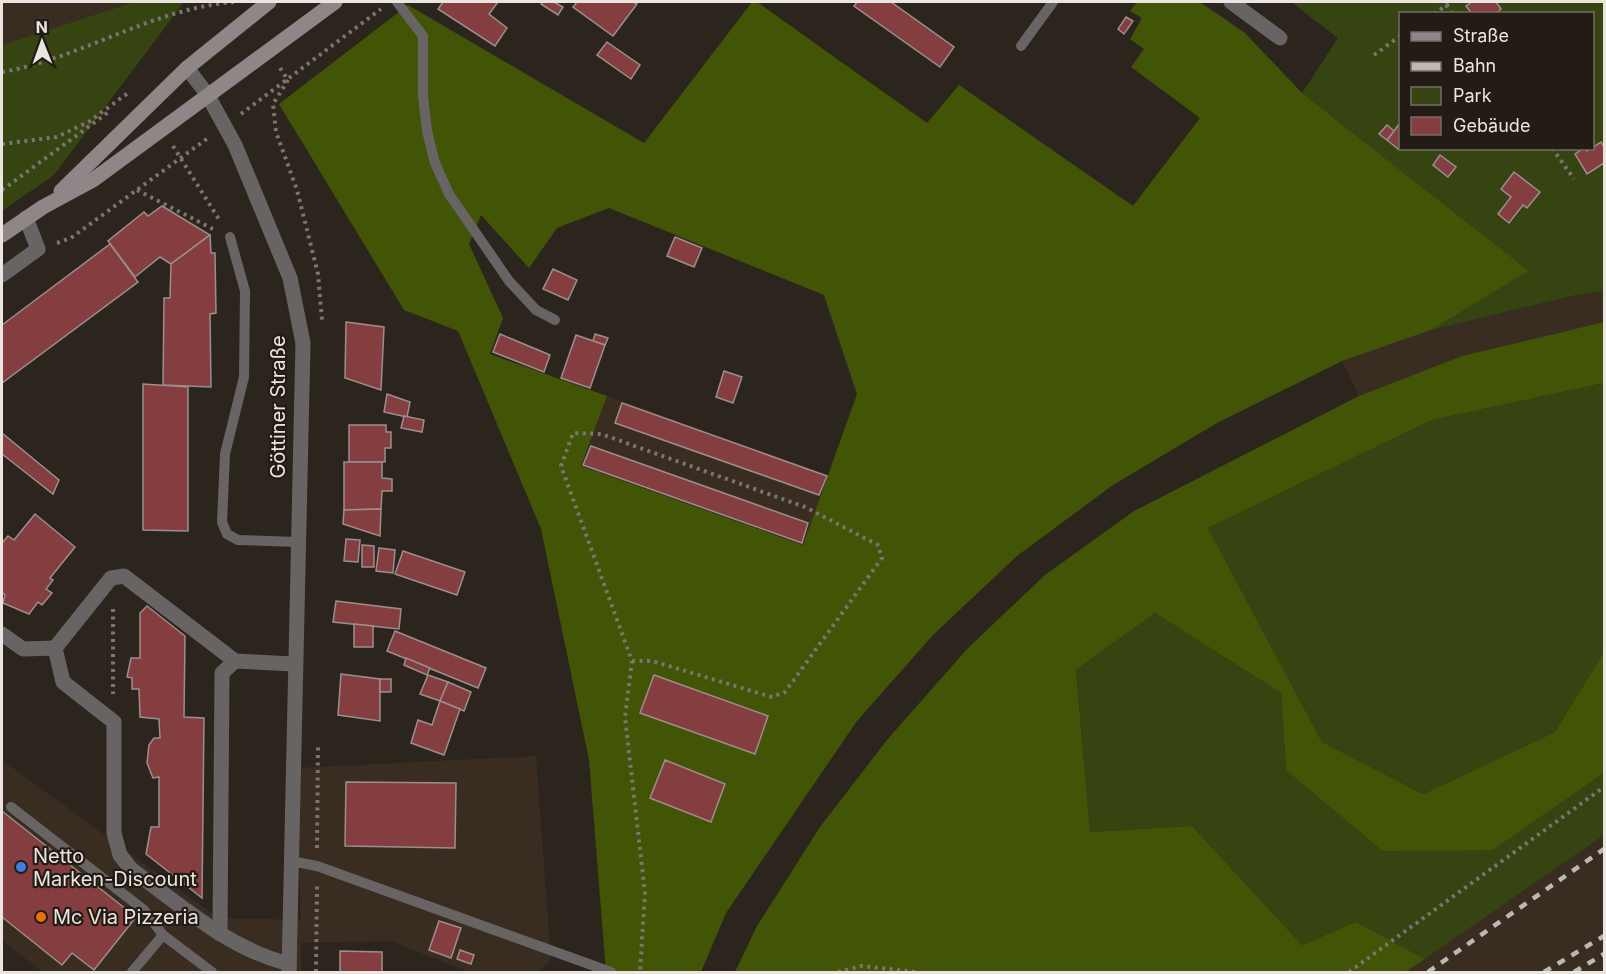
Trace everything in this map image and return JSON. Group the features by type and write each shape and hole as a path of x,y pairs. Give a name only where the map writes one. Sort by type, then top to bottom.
{"main road":[{"path":"43,207 187,68 269,2"},
{"path":"2,235 43,207 93,180 335,2"}],"street":[{"path":"1231,2 1280,38"},
{"name":"Göttiner Straße","path":"114,722 114,833 120,855 131,869 220,934 264,958 289,968 294,664 303,343 290,278 235,145 207,94 187,68"},
{"path":"2,275 38,249 26,218"},
{"path":"3,635 24,650 55,648 111,578 124,576 235,661 294,664"},
{"path":"55,648 63,682 114,722"},
{"path":"220,934 222,673 235,661"}],"lane":[{"path":"397,2 423,36 423,96 427,130 435,163 449,194 509,281 536,310 555,320"},
{"path":"1021,46 1053,2"},
{"path":"230,237 245,291 244,377 225,454 222,522 228,534 238,540 297,542"},
{"path":"11,807 144,910 163,934 212,972"},
{"path":"291,861 317,866 611,972"},
{"path":"132,972 163,934"}],"path":[{"path":"2,72 35,66 148,22 210,4 236,2"},
{"path":"1437,12 1451,2"},
{"path":"1446,5 1451,12"},
{"path":"288,80 384,7"},
{"path":"1374,55 1399,37"},
{"path":"2,144 57,136 90,121 130,94 2,190"},
{"path":"1553,150 1574,180"},
{"path":"38,249 71,238 180,156 230,237"},
{"path":"137,190 230,237"},
{"path":"632,661 652,661 772,697 785,692 882,558 878,544 805,507 601,434 573,433 561,466 632,661 625,717 645,892 640,972"},
{"path":"111,578 114,722"},
{"path":"1349,972 1605,787"},
{"path":"838,972 862,966 916,972"}],"shaded area":[{"path":"2,2 134,2 2,45"},
{"path":"1604,291 1604,322 1462,356 1359,396 1342,361 1431,330 1576,295"},
{"path":"607,396 828,475 803,545 581,466"},
{"path":"536,756 551,960 537,972 470,972 390,941 301,943 301,972 42,972 2,940 2,760 218,918 301,920 296,768"},
{"path":"1604,835 1604,972 1405,972 1425,959"}],"green space":[{"path":"134,2 184,2 54,175 2,211 2,45"},
{"path":"752,2 757,2 927,123 959,85 1133,206 1200,118 1131,67 1144,49 1130,39 1142,18 1130,11 1137,2 1200,2 1245,33 1302,93 1529,271 1431,330 1342,361 1217,423 1113,485 1017,556 934,634 857,721 726,913 701,972 606,972 589,760 541,529 458,331 404,310 279,104 408,5 644,143","holes":["609,208 824,295 857,394 803,545 581,466 607,396 490,354 503,318 469,244 481,215 529,268 557,228"]},
{"path":"1291,2 1604,2 1604,291 1576,295 1431,330 1529,271 1302,93 1338,38"},
{"path":"1604,322 1604,383 1432,420 1208,528 1322,742 1424,794 1555,732 1604,652 1604,773 1493,850 1383,851 1286,770 1281,693 1155,613 1076,670 1090,832 1192,826 1302,945 1356,922 1425,959 1405,972 735,972 757,926 820,827 887,740 967,649 1045,575 1134,511 1359,396 1462,356"},
{"path":"1604,383 1604,652 1555,732 1425,794 1322,742 1208,528 1432,420"},
{"path":"1155,613 1281,693 1286,770 1493,850 1604,773 1604,835 1425,959 1356,922 1302,945 1192,826 1090,832 1076,670"}],"building":[{"path":"443,2 498,2 489,14 507,28 495,46 438,9"},
{"path":"554,2 563,7 558,15 541,4"},
{"path":"577,2 633,2 637,4 613,36 573,7"},
{"path":"857,2 891,2 954,47 940,67 854,6"},
{"path":"1472,2 1496,2 1501,9 1498,12 1470,12 1466,6"},
{"path":"1126,17 1133,21 1124,34 1118,29"},
{"path":"607,42 640,65 631,79 597,55"},
{"path":"1399,124 1398,149 1387,140"},
{"path":"1387,125 1394,131 1387,140 1379,134"},
{"path":"1601,142 1604,147 1604,163 1587,174 1575,154 1581,150 1594,150 1594,146"},
{"path":"1440,155 1456,167 1448,177 1433,165"},
{"path":"1514,172 1540,192 1527,208 1523,205 1509,223 1498,214 1511,197 1501,189"},
{"path":"162,206 210,235 171,264 160,257 135,277 108,241 144,212 148,216"},
{"path":"210,235 211,253 215,253 216,313 210,314 211,387 163,385 164,298 170,298 171,264"},
{"path":"675,237 702,248 694,267 667,256"},
{"path":"110,244 138,282 2,383 2,325"},
{"path":"553,269 577,280 568,300 543,289"},
{"path":"346,322 384,327 381,390 345,378"},
{"path":"500,334 550,355 544,372 493,352"},
{"path":"595,334 608,338 605,345 593,341"},
{"path":"576,335 605,345 590,388 561,378"},
{"path":"724,371 742,377 733,403 716,397"},
{"path":"143,384 188,387 188,531 143,530"},
{"path":"387,394 410,402 407,417 384,412"},
{"path":"622,403 827,476 819,495 615,423"},
{"path":"404,416 424,420 422,432 401,428"},
{"path":"349,425 386,425 386,432 391,432 391,448 385,448 385,462 349,462"},
{"path":"2,433 59,480 53,494 2,454"},
{"path":"591,446 808,523 802,543 583,465"},
{"path":"344,462 382,462 382,478 392,479 392,491 382,491 381,509 344,510"},
{"path":"381,509 380,536 343,524 344,510"},
{"path":"35,514 75,547 50,578 53,580 46,589 52,593 42,605 38,602 29,614 3,603 5,595 2,592 2,543 8,536 14,540"},
{"path":"346,539 360,540 358,562 344,561"},
{"path":"362,545 374,546 374,567 362,567"},
{"path":"379,548 395,550 393,573 376,571"},
{"path":"403,551 465,572 457,595 395,574"},
{"path":"336,601 401,609 399,629 333,622"},
{"path":"147,606 185,636 184,717 204,718 202,898 146,854 151,827 159,827 159,777 153,778 147,763 149,745 154,738 160,738 159,719 140,717 139,689 132,689 132,678 127,677 131,658 140,658 140,613"},
{"path":"354,624 373,626 373,647 354,647"},
{"path":"395,631 486,668 478,688 387,651"},
{"path":"406,658 430,668 427,675 404,665"},
{"path":"341,674 380,679 380,721 338,715"},
{"path":"428,675 448,682 440,701 420,694"},
{"path":"654,675 768,716 755,754 640,713"},
{"path":"380,679 391,679 391,692 380,692"},
{"path":"448,682 471,692 464,711 440,701"},
{"path":"440,701 460,709 444,755 411,743 418,720 432,725"},
{"path":"665,760 725,784 711,822 650,798"},
{"path":"346,782 456,783 455,848 345,846"},
{"path":"2,811 136,917 94,970 72,953 62,965 2,917"},
{"path":"439,921 461,928 451,958 429,950"},
{"path":"460,950 474,955 471,964 457,959"},
{"path":"340,951 382,952 382,972 340,972"}],"railway":[{"path":"1428,972 1604,849"},
{"path":"1544,972 1604,936"},
{"path":"1574,972 1604,954"}],"place":[{"name":"Netto Marken-Discount","path":"21,867"},
{"name":"Mc Via Pizzeria","path":"41,917"}]}
